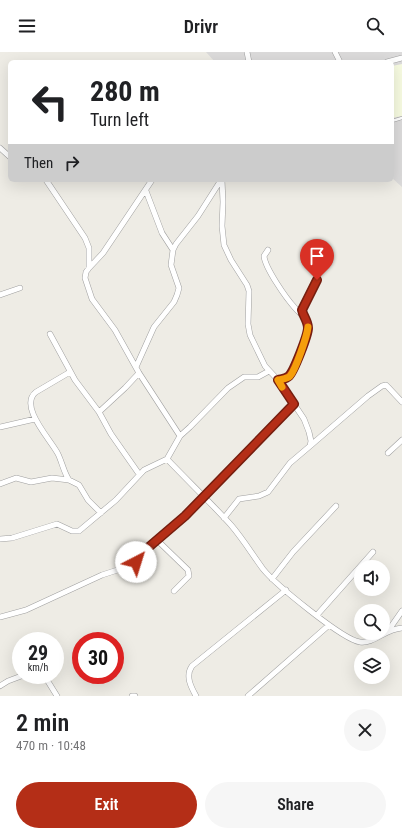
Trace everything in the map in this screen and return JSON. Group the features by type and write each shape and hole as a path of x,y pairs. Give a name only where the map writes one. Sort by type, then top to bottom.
{"street":[{"path":"398,52 401,58"},
{"path":"0,148 8,155"},
{"path":"47,182 85,238 88,248 89,268"},
{"path":"151,182 103,253 86,272 85,278 92,298 115,330 139,373 180,436"},
{"path":"136,367 154,327 178,295 178,288 171,266 173,250 221,182"},
{"path":"222,182 222,226 224,245 231,260 248,285 248,324 250,335 269,371 278,380 304,419 309,432 311,441 310,446"},
{"path":"146,191 162,233 173,250"},
{"path":"268,250 264,256 266,264 294,307 303,314 308,328 303,346 290,375 286,378 278,380"},
{"path":"303,314 304,305 317,280"},
{"path":"0,294 20,288"},
{"path":"50,334 70,372 99,412 111,434 139,474"},
{"path":"0,539 12,538 56,524 72,531 79,531 128,489 139,474 148,467 167,459 180,436 218,397 239,379 258,376 269,371"},
{"path":"69,480 58,455 36,419 30,401 32,395 70,372"},
{"path":"99,412 139,373"},
{"path":"224,518 240,499 259,496 268,492 290,463 368,396 382,386 386,385 402,402"},
{"path":"0,617 26,610 102,575 133,564 157,540 185,516 294,404"},
{"path":"0,426 36,419"},
{"path":"388,453 402,440"},
{"path":"167,459 245,541 263,569 272,578 329,625 349,638 357,642 364,643 373,640"},
{"path":"0,484 16,478 31,482 52,478 69,480 79,485 88,500 101,513"},
{"path":"272,578 297,548 336,506"},
{"path":"157,540 188,570 189,576 174,591"},
{"path":"317,615 373,552"},
{"path":"196,696 189,683 190,669 192,666 286,590"},
{"path":"390,628 402,611"},
{"path":"248,696 329,625"},
{"path":"390,631 402,628"},
{"path":"0,686 12,680"},
{"path":"50,684 57,696"}],"shaded area":[{"path":"206,52 402,52 402,187 394,180 394,60 213,60"},
{"path":"402,64 402,116 394,118 394,66"}],"slow traffic":[{"path":"282,387 278,380 286,378 292,372 307,334 308,327"}],"route":[{"path":"136,562 150,546 185,516 294,404 278,380 286,378 290,375 298,358 308,328 302,310 317,280"}]}
